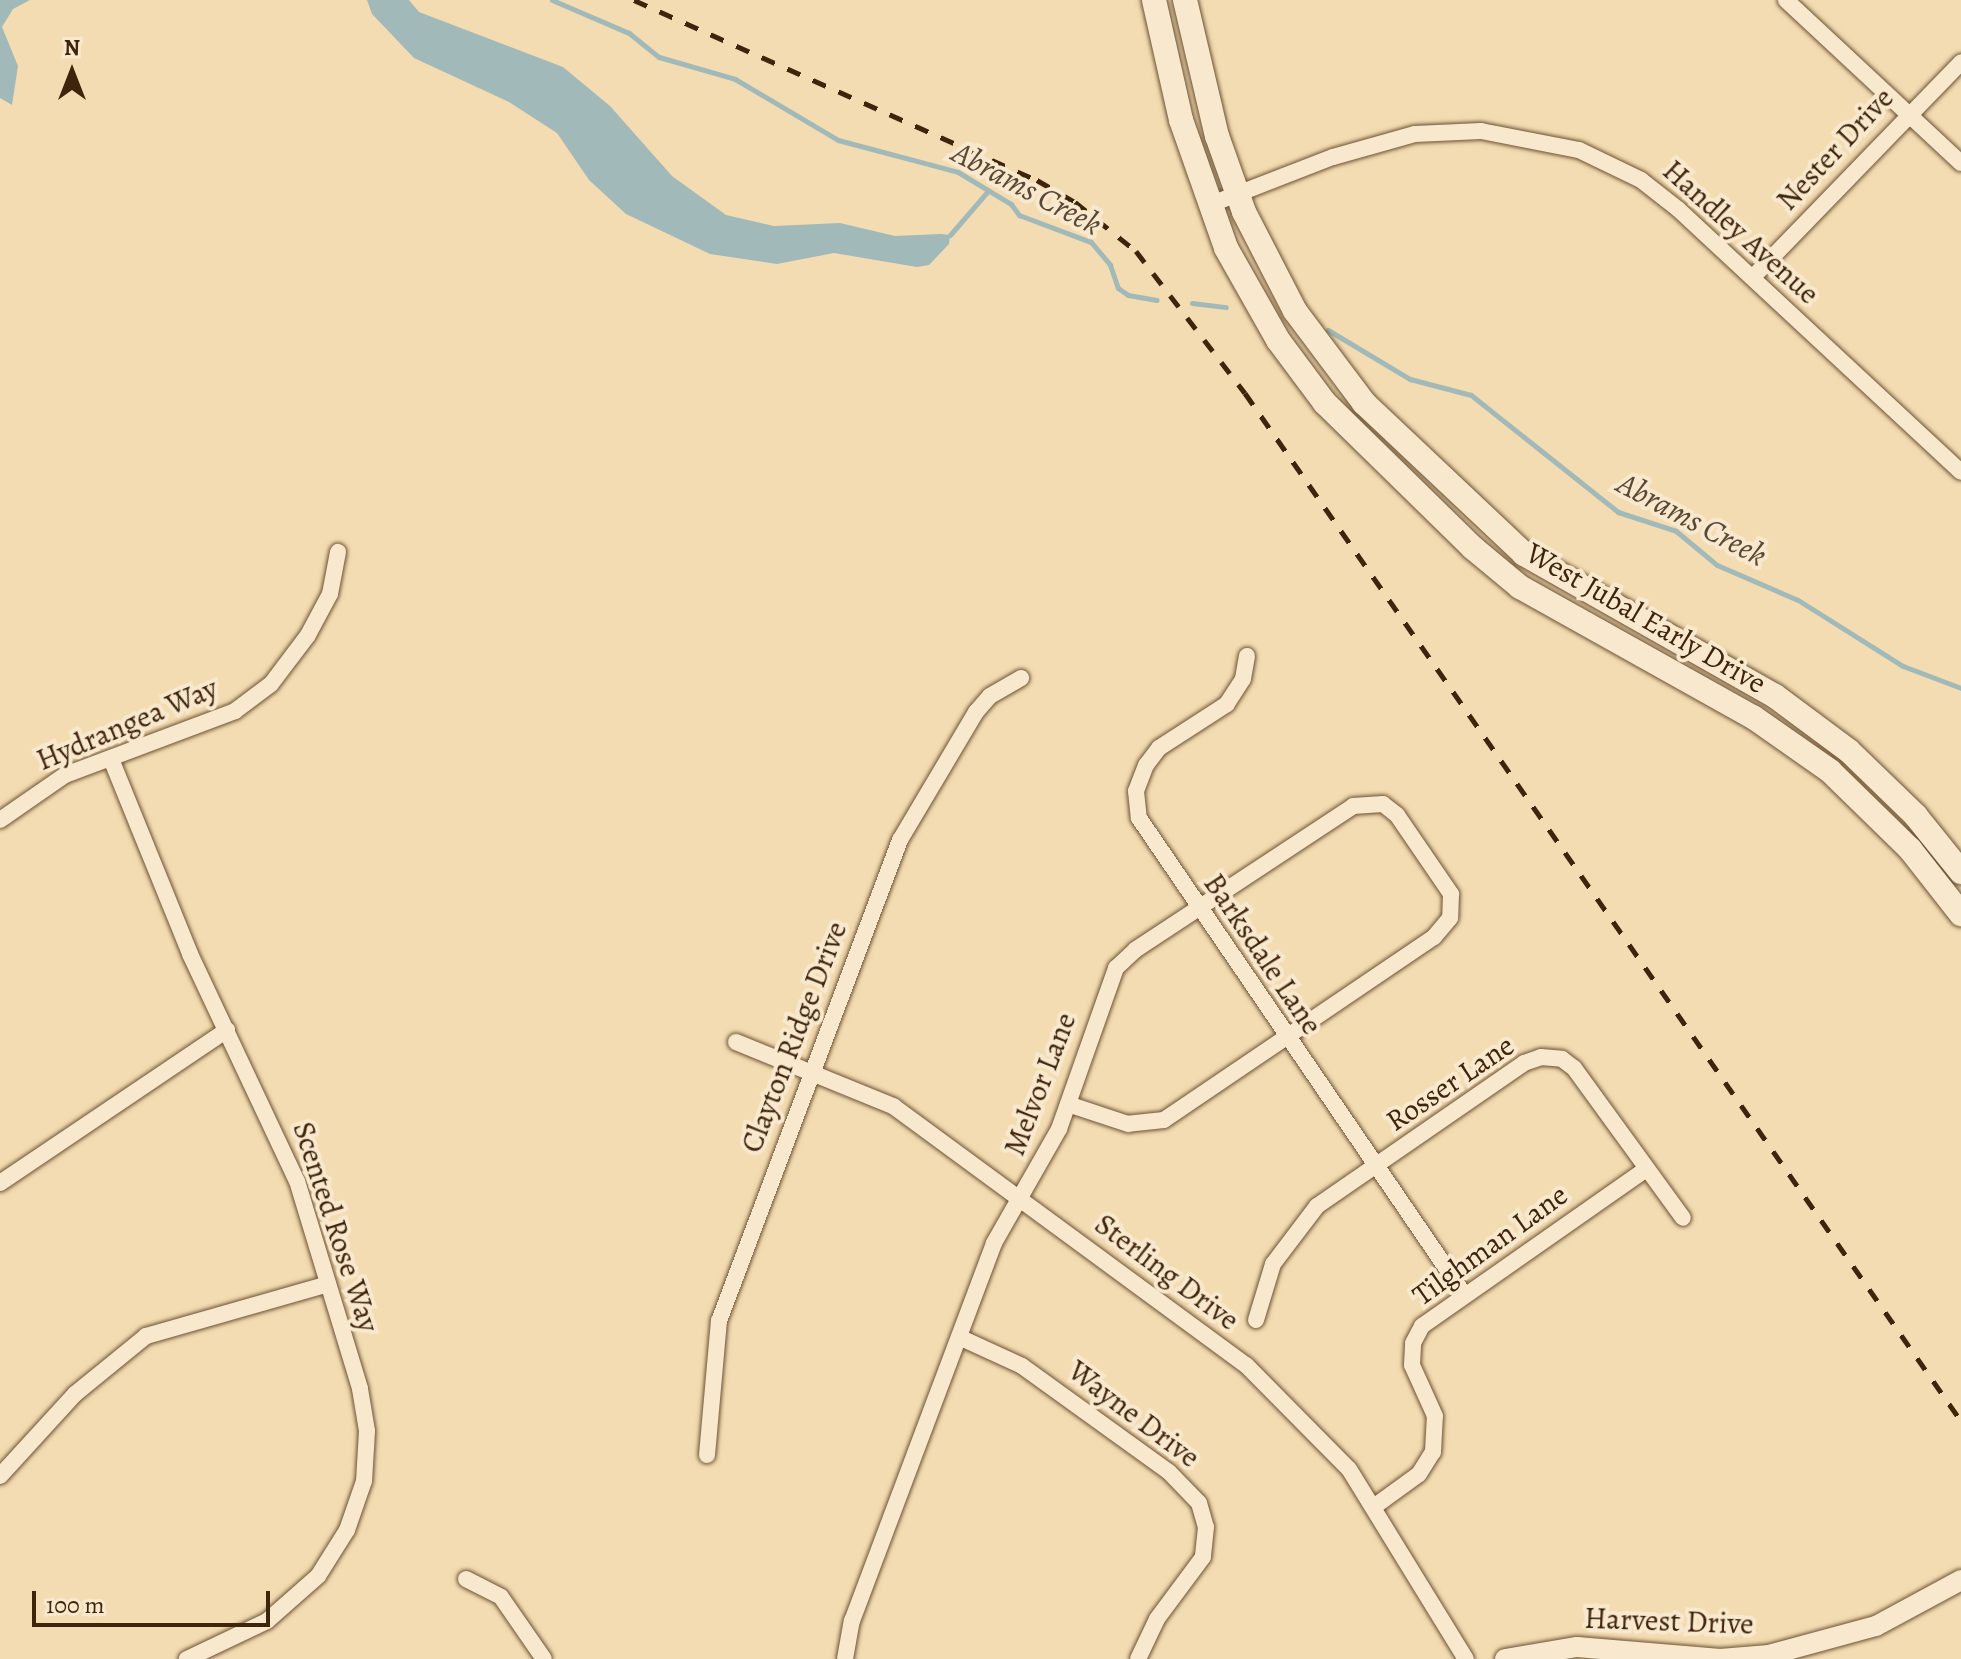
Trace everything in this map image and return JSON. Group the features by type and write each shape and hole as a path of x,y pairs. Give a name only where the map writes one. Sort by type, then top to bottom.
{"main road":[{"name":"West Jubal Early Drive","path":"1154,0 1178,108 1209,205 1238,271 1299,370 1340,420 1473,548 1550,607 1699,686 1795,745 1884,821 1961,914"},
{"name":"West Jubal Early Drive","path":"1185,0 1196,58 1238,193 1266,258 1315,341 1378,419 1464,500 1545,568 1805,717 1878,776 1961,872"}],"street":[{"path":"1786,0 1961,163"},
{"name":"Nester Drive","path":"1753,277 1907,113 1961,62"},
{"name":"Handley Avenue","path":"1209,205 1415,134 1512,134 1579,150 1641,180 1753,277 1961,472"},
{"name":"Hydrangea Way","path":"0,820 65,775 235,711 271,684 308,635 330,594 338,552"},
{"name":"Barksdale Lane","path":"1247,656 1243,679 1227,704 1159,748 1138,783 1137,809 1144,830 1464,1294"},
{"name":"Clayton Ridge Drive","path":"707,1455 719,1321 812,1069 920,801 976,712 999,690 1021,678"},
{"name":"Scented Rose Way","path":"111,759 161,888 297,1181 367,1431 364,1481 347,1530 318,1576 267,1621 187,1659"},
{"name":"Melvor Lane","path":"845,1659 852,1621 994,1243 1047,1155 1116,968 1198,909 1360,804 1388,806 1451,894 1452,912 1445,926 1157,1123 1128,1124 1068,1104"},
{"path":"0,1183 227,1030"},
{"name":"Sterling Drive","path":"736,1042 812,1069 893,1106 1256,1373 1318,1433 1375,1506 1466,1659"},
{"name":"Rosser Lane","path":"1256,1320 1265,1280 1285,1244 1317,1206 1524,1063 1547,1057 1574,1068 1683,1218"},
{"name":"Tilghman Lane","path":"1375,1506 1430,1459 1436,1424 1415,1377 1413,1343 1427,1320 1646,1169"},
{"path":"0,1476 75,1394 146,1336 328,1284"},
{"name":"Wayne Drive","path":"959,1337 1022,1366 1169,1472 1199,1503 1206,1527 1203,1557 1157,1619 1138,1659"},
{"path":"466,1579 501,1597 544,1659"},
{"name":"Harvest Drive","path":"1505,1659 1577,1647 1748,1658 1777,1656 1876,1626 1961,1580"}],"water":[{"path":"0,0 30,0 13,9 2,27 18,66 12,105 0,98"},
{"path":"367,0 409,0 419,12 563,67 610,106 672,176 726,215 774,226 840,223 895,236 950,235 949,244 929,265 917,267 834,253 777,264 710,254 626,214 589,180 557,133 509,102 414,58 372,14"}],"waterway":[{"name":"Abrams Creek","path":"552,0 629,33 659,57 735,79 838,140 958,172 1011,204 1019,215 1091,242 1110,265 1118,288 1128,295 1157,300"},
{"path":"950,235 987,192"},
{"name":"Abrams Creek","path":"1192,303 1226,307"},
{"name":"Abrams Creek","path":"1328,330 1410,379 1471,395 1618,512 1676,531 1717,565 1798,600 1903,666 1961,688"}],"railway":[{"path":"634,0 1037,180 1075,202 1136,251 1245,393 1961,1421"}]}
